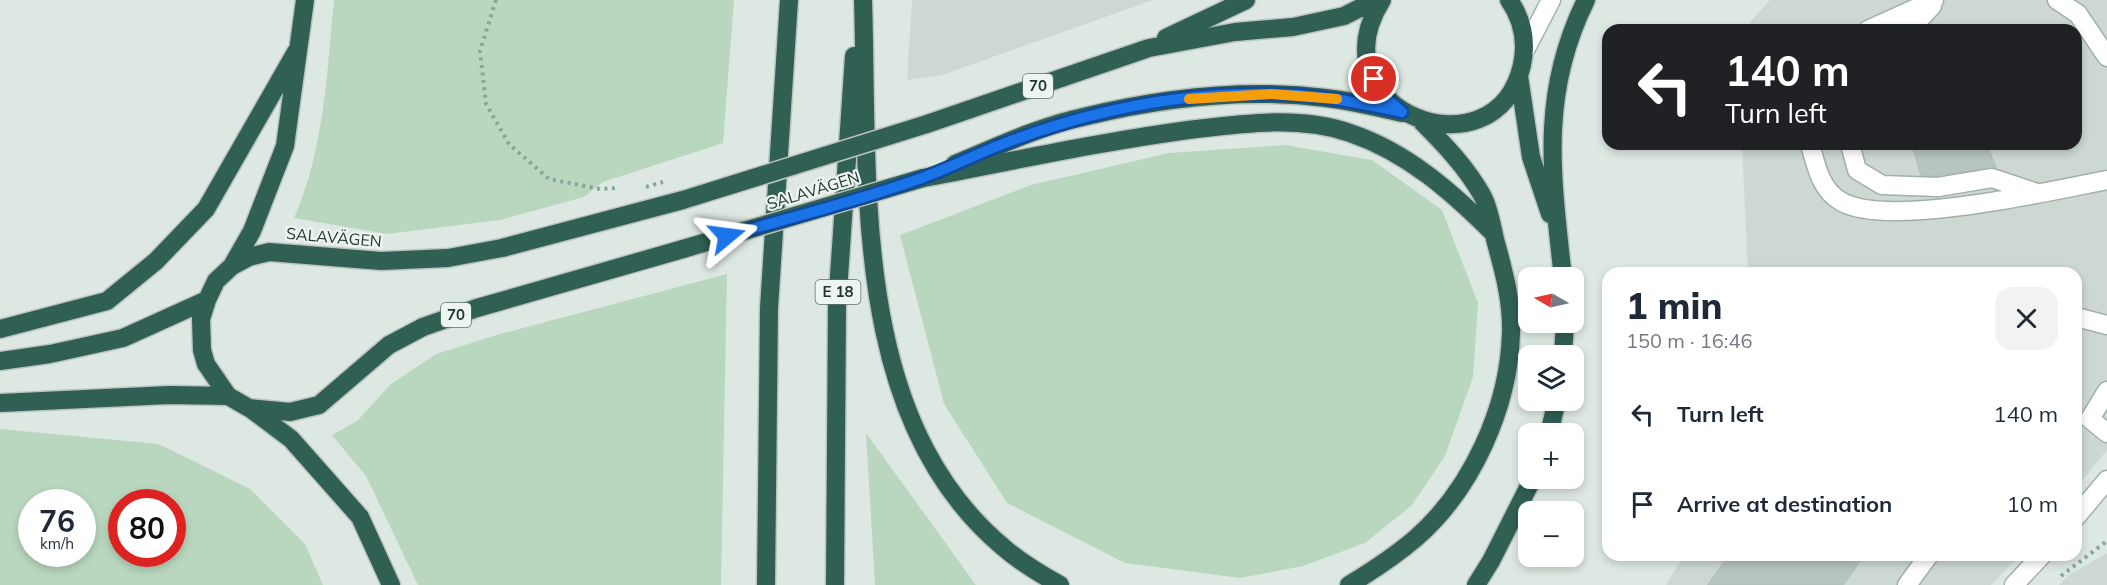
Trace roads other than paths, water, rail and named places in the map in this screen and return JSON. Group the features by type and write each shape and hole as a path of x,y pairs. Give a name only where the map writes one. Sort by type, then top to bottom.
{"highway":[{"path":"232,266 252,231 285,146 291,114 296,52 305,0"},
{"path":"766,585 769,308 789,0"},
{"path":"861,0 870,236 878,297 898,387 920,441 940,475 970,515 1003,548 1060,585"},
{"name":"E 18","path":"835,585 837,306 861,0"},
{"path":"1149,48 1245,0"},
{"name":"SALAVÄGEN","path":"1376,0 1344,16 1293,27 1235,32 1149,48 927,124 683,200 502,248 448,258 381,261 269,252 249,257 232,266 216,281 201,319 202,350 206,364 228,396 249,408 290,412 320,405 389,345 423,327 477,308 922,178 1017,138 1081,117 1159,102 1221,95 1271,94 1326,98 1402,112"},
{"path":"1349,585 1381,565 1417,537 1472,468 1493,423 1504,381 1511,333 1507,282 1484,198 1452,152 1422,122 1402,112 1386,98 1374,79 1368,58 1367,36 1373,15 1382,0"},
{"path":"1422,122 1446,125 1468,122 1490,112 1507,96 1519,76 1525,50 1523,30 1509,0"},
{"path":"1562,267 1553,160 1552,110 1560,66 1572,29 1586,0"},
{"path":"0,328 107,301 156,261 206,209 296,52"},
{"path":"1519,76 1531,157 1559,242"},
{"path":"922,178 1148,135 1246,124 1294,123 1347,132 1373,141 1422,170 1456,197 1494,234"},
{"path":"0,361 50,354 123,338 207,300"},
{"name":"SALAVÄGEN","path":"0,403 157,396 228,396"},
{"path":"249,408 291,438 360,517 391,585"},
{"path":"1476,585 1491,561 1527,489"}],"street":[{"path":"1525,50 1551,0"},
{"path":"1882,24 1936,0"},
{"path":"1914,24 1936,0"},
{"path":"2057,0 2078,14 2107,57"},
{"path":"1812,150 1820,179 1840,201 1870,211 1968,206 2107,180"},
{"path":"1852,150 1857,170 1882,185 1938,187 1992,178 2037,193"},
{"path":"2082,319 2107,325"},
{"path":"2107,392 2083,422 2107,433"},
{"path":"2082,513 2100,504 2107,480"},
{"path":"1907,585 1925,561"},
{"path":"2014,585 2036,561"}]}
